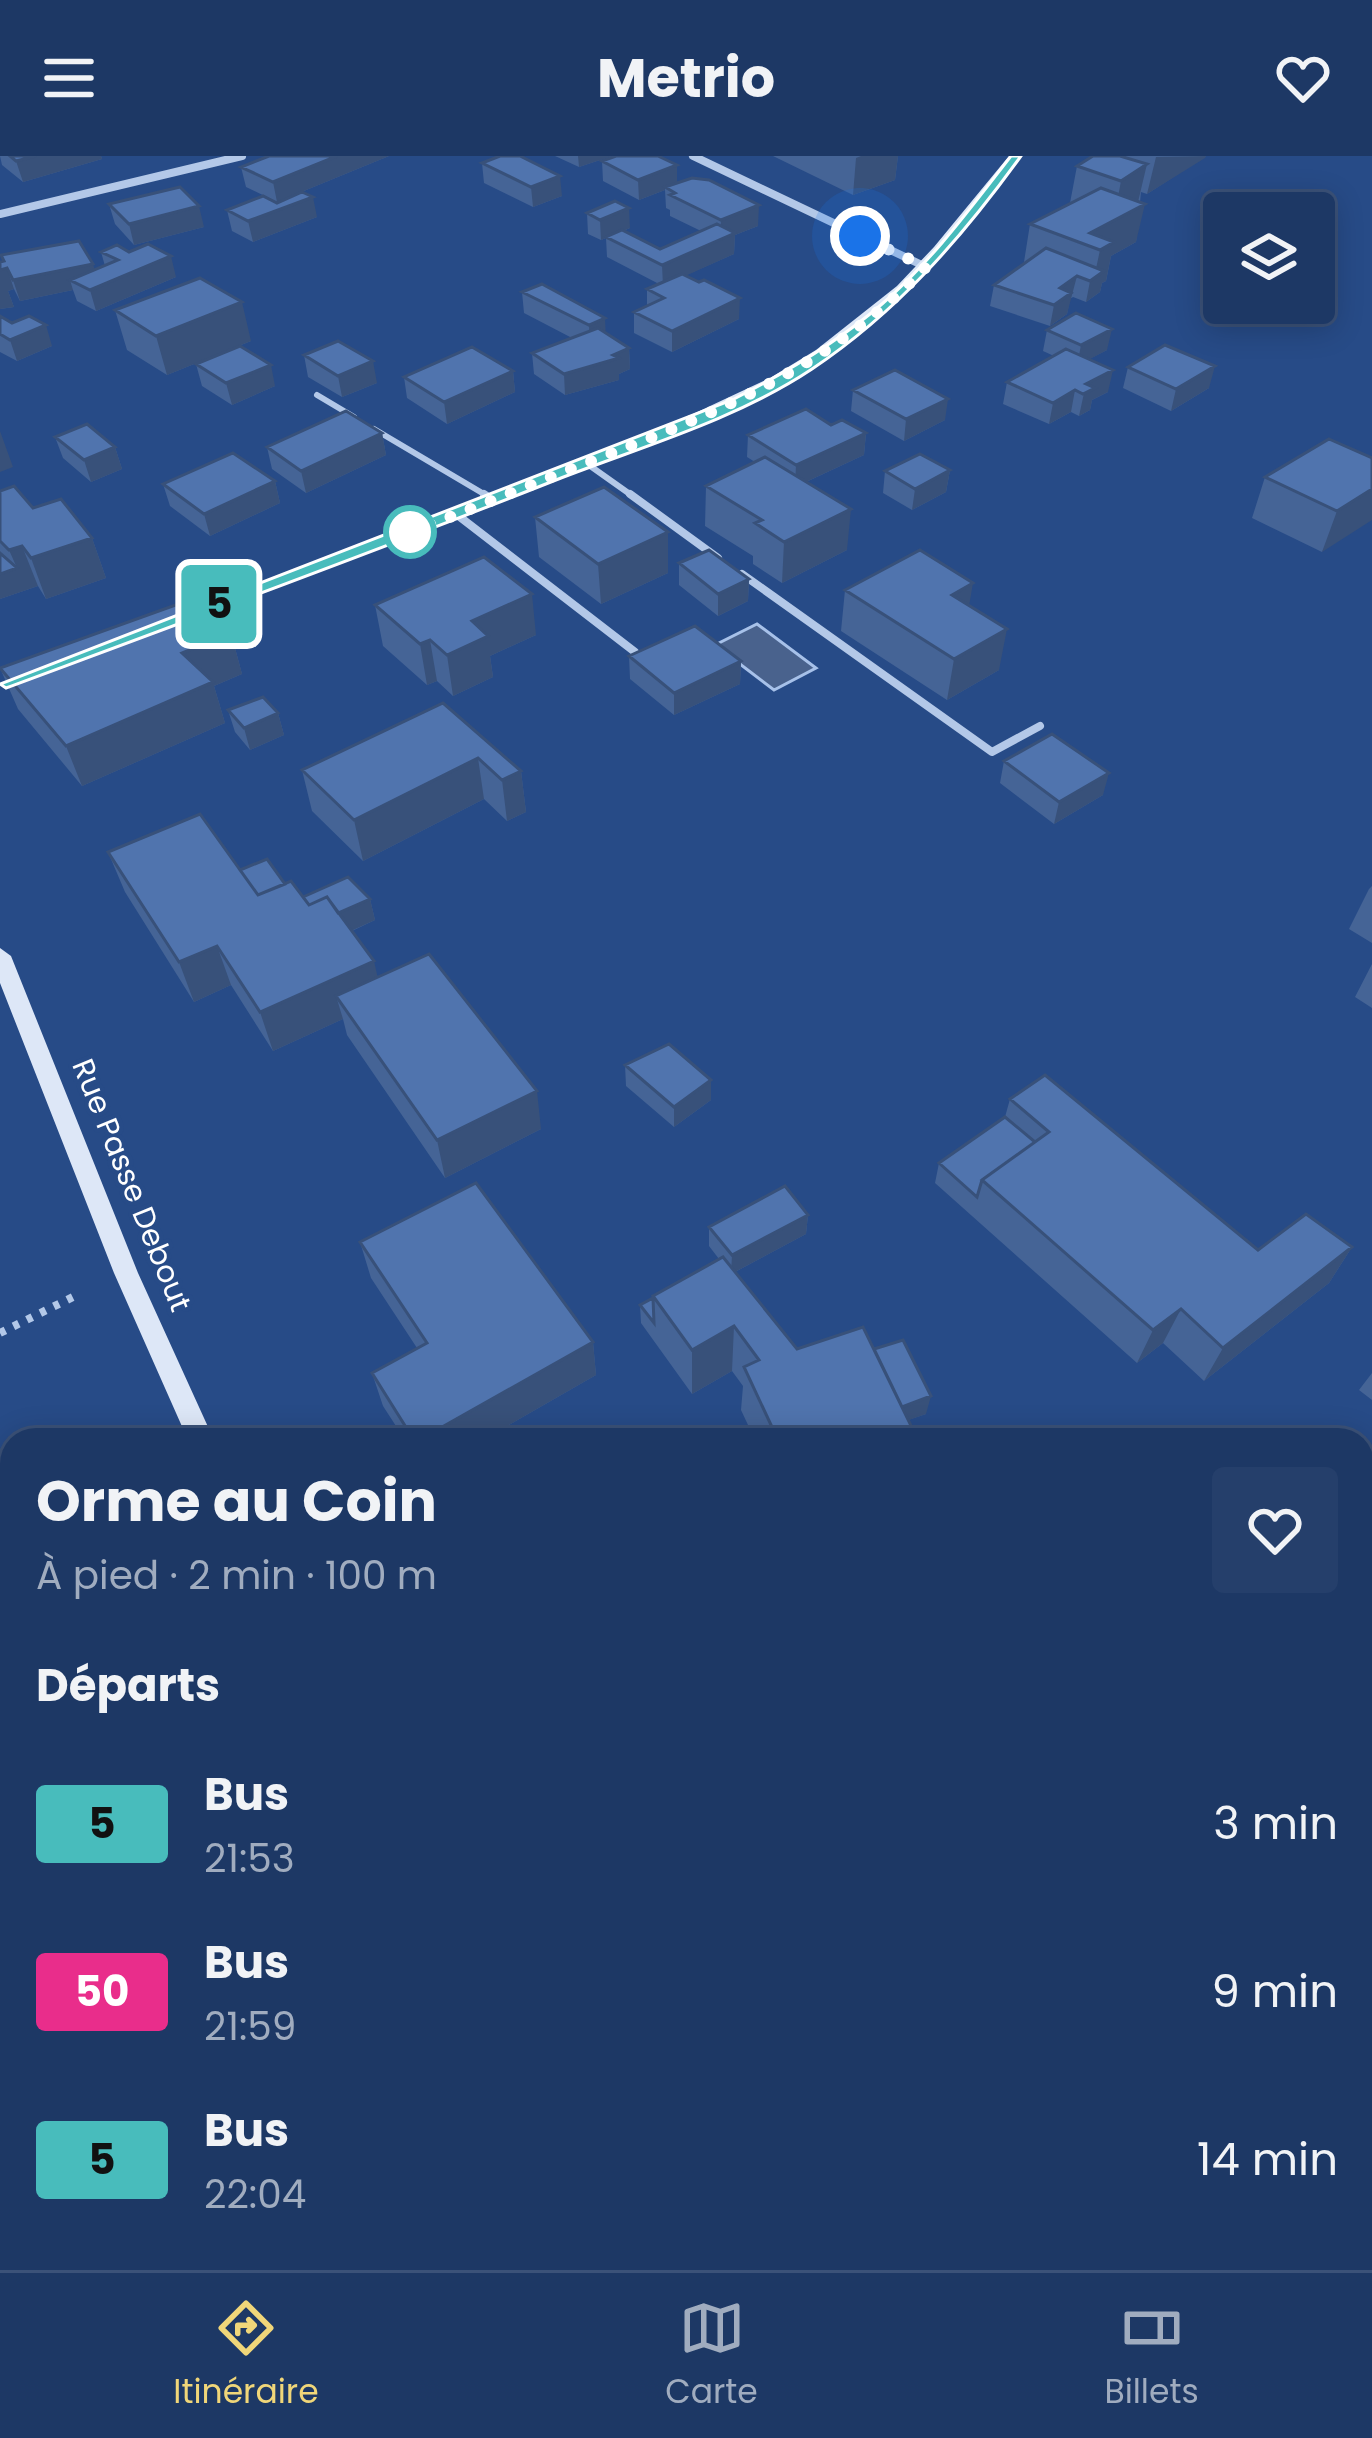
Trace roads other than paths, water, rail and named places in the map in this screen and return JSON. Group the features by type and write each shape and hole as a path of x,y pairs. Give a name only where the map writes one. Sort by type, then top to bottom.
{"main road":[{"path":"169,623 737,404 804,368 888,306 926,267 1015,156"},
{"name":"Rue Passe Debout","path":"0,956 126,1273 196,1428"}],"street":[{"path":"0,214 242,156"},
{"path":"693,156 926,267"}],"lane":[{"path":"316,395 493,500"},
{"path":"586,464 722,560"},
{"path":"456,514 635,652"},
{"path":"742,574 992,752 1040,726"}],"water":[{"path":"757,624 816,668 774,690 715,645"}]}
